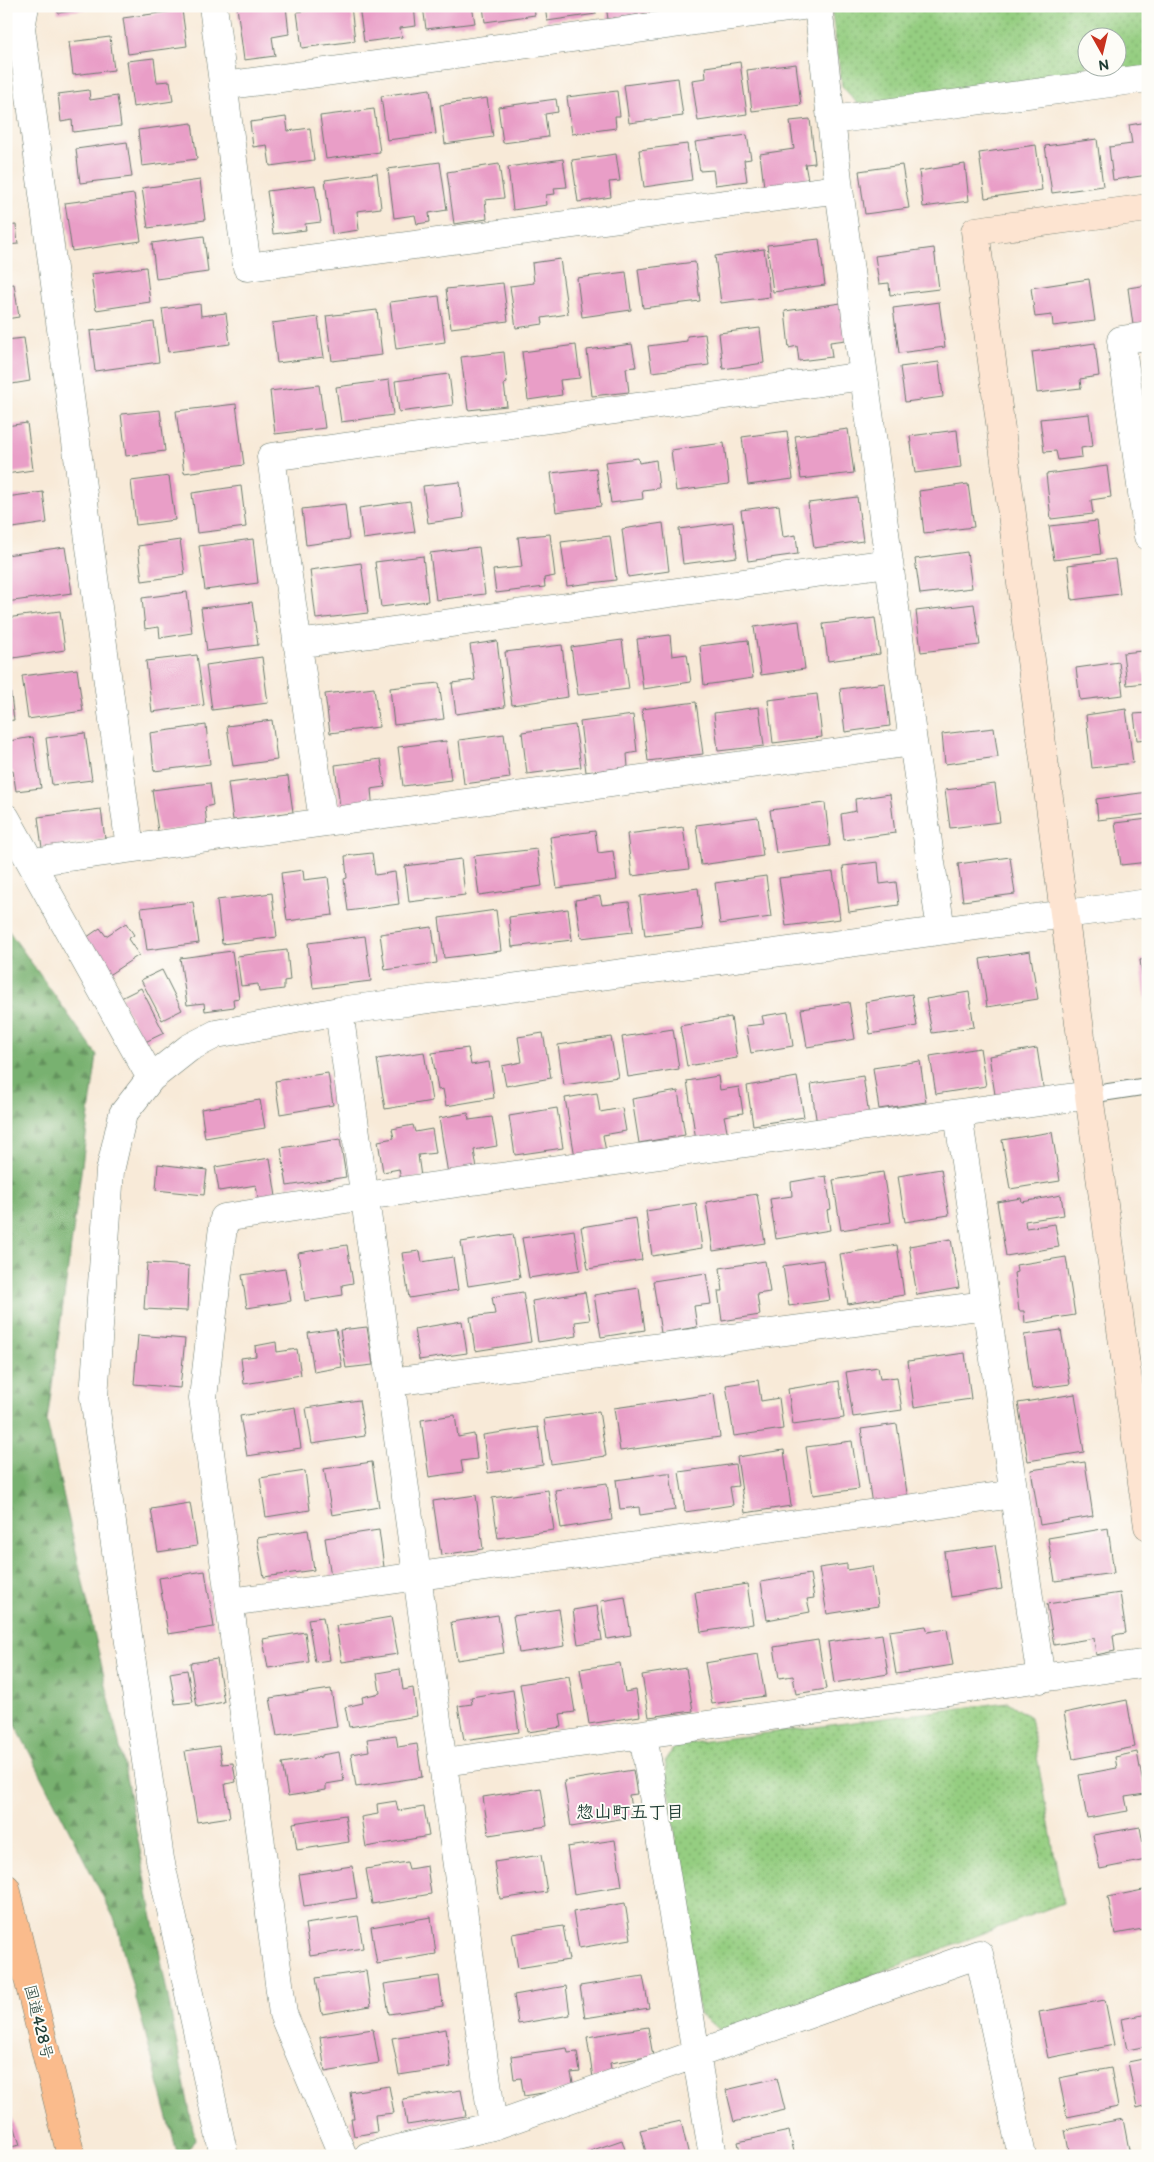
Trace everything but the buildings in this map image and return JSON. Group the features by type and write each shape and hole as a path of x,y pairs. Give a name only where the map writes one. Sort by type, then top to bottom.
{"highway":[{"name":"国道428号","path":"6,1888 71,2156"}],"street":[{"path":"25,6 21,28 130,848"},
{"path":"213,6 248,267 839,189"},
{"path":"224,86 803,6"},
{"path":"818,6 839,189 913,742 941,930"},
{"path":"832,120 1148,78"},
{"path":"1148,208 975,231 1064,913 1148,1526"},
{"path":"1147,530 1121,340 1148,336"},
{"path":"323,821 271,457 864,376"},
{"path":"298,644 889,563"},
{"path":"32,862 913,742"},
{"path":"6,818 151,1078"},
{"path":"224,2156 160,1859 94,1397 110,1171 123,1114 151,1078 189,1048 216,1034 339,1011 1148,903"},
{"path":"339,1011 392,1382 493,2126"},
{"path":"343,2156 283,2014 203,1398 224,1218 365,1196 1090,1094"},
{"path":"958,1114 1041,1679"},
{"path":"392,1382 986,1305"},
{"path":"230,1602 1014,1494"},
{"path":"444,1762 1148,1663"},
{"path":"643,1735 713,2156"},
{"path":"368,2156 493,2126 979,1954 1022,2156"}],"lane":[{"path":"1090,1094 1148,1086"}],"green space":[{"path":"831,6 1148,6 1148,67 1126,70 1126,28 1076,28 1076,76 858,104 842,86"},
{"path":"6,927 97,1055 47,1422 123,1761 195,2139 185,2156 178,2156 115,1920 16,1726 6,1664"},
{"path":"1008,1702 1030,1717 1063,1903 723,2032 699,2014 665,1760 676,1745"}],"district":[{"name":"惣山町五丁目","path":"630,1812"}]}
